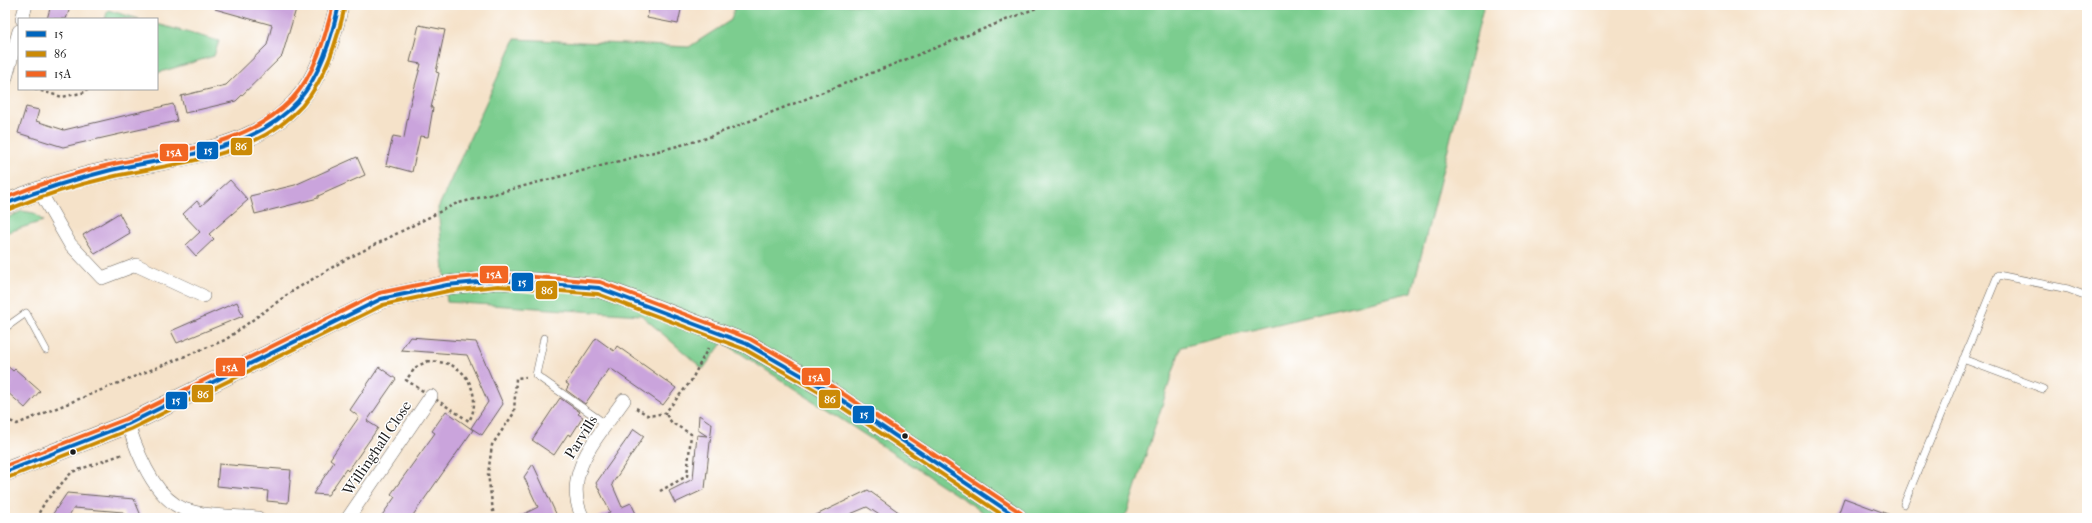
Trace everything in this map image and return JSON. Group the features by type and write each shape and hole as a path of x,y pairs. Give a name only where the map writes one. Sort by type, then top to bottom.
{"street":[{"path":"22,18 26,5"},
{"path":"5,204 39,190 88,176 227,145 252,136 287,113 305,92 317,72 334,26 339,5"},
{"path":"5,81 18,34"},
{"path":"39,190 70,244 102,278 136,265 203,296"},
{"path":"5,472 128,424 381,300 447,285 498,280 552,283 599,288 747,344 827,390 1009,516"},
{"name":"Willinghall Close","path":"348,518 431,396"},
{"name":"Parvills","path":"583,518 575,491 577,475 584,458 624,400"},
{"path":"128,424 136,449 151,477 165,498 181,514 198,513 258,518"}],"lane":[{"path":"1904,504 1998,275 2068,289 2087,296"},
{"path":"5,328 26,313 46,350"},
{"path":"544,338 536,375 607,425"},
{"path":"1963,359 2043,389"}],"path":[{"path":"5,419 17,424 225,340 291,292 343,261 455,204 704,139 1044,5"},
{"path":"38,90 62,97 86,92 87,90"},
{"path":"624,400 649,416 665,413 691,381 716,331"},
{"path":"494,518 488,474 492,445 514,413 516,378 536,375"},
{"path":"660,491 687,476 691,434 672,423 665,413"},
{"path":"36,518 45,502 72,472 136,449"}],"green space":[{"path":"735,5 1484,5 1412,292 1181,347 1127,513 1122,518 992,518 723,342 703,369 641,315 447,302 438,208 515,39 689,47 731,20"},
{"path":"108,10 136,18 105,18"},
{"path":"158,24 219,41 214,56 158,73"},
{"path":"22,211 34,213 43,221 5,233 5,219"}],"building":[{"path":"51,5 71,5 66,18 47,18"},
{"path":"216,5 284,5 296,9 282,56 236,101 185,113 181,96 226,85 267,45 272,25 215,9"},
{"path":"650,5 682,5 678,24 647,18"},
{"path":"419,25 445,30 436,72 439,73 431,108 433,108 428,137 420,136 412,172 386,165 393,136 404,138 410,104 421,64 410,62"},
{"path":"173,104 177,121 63,147 18,133 26,107 39,110 36,121 64,130"},
{"path":"357,157 365,175 318,196 318,198 255,214 250,196 295,185"},
{"path":"230,180 248,200 209,234 214,239 196,256 186,245 200,232 183,214 197,201 201,206"},
{"path":"119,213 130,233 95,254 83,235"},
{"path":"237,302 243,316 177,343 171,331"},
{"path":"410,337 476,342 503,404 482,435 471,428 488,402 467,355 401,350"},
{"path":"596,338 614,351 617,346 676,388 663,405 610,368 585,404 566,390 569,385 566,383"},
{"path":"5,364 13,371 15,369 40,391 25,408 5,390"},
{"path":"379,367 396,379 367,421 378,428 348,471 346,469 328,495 313,494 334,462 330,459 359,417 350,410"},
{"path":"560,398 580,412 578,414 583,417 571,436 568,434 554,455 532,440"},
{"path":"446,411 473,430 411,518 380,518 395,497 391,494 435,433 432,431"},
{"path":"699,415 712,424 705,489 675,503 669,491 693,479 697,435 707,436 698,430"},
{"path":"634,429 644,436 612,484 622,507 631,503 638,518 597,518 610,512 596,483"},
{"path":"219,464 291,470 288,503 267,501 268,491 217,486"},
{"path":"533,464 558,518 516,518 538,507 524,477"},
{"path":"868,490 907,518 884,518 867,507 841,518 810,518"},
{"path":"67,493 134,499 142,518 126,518 123,512 74,508 67,518 50,518"},
{"path":"1844,498 1893,516 1893,518 1837,518"}],"transit line":[{"name":"15A","path":"5,198 69,175 109,165 206,145 230,138 252,128 273,115 292,99 300,89 313,67 323,43 333,5"},
{"name":"15","path":"5,204 44,189 98,173 211,150 258,132 279,118 298,101 306,91 319,68 329,43 339,5"},
{"name":"86","path":"7,210 46,196 111,177 213,156 238,148 283,124 302,106 318,83 330,59 345,6"},
{"name":"15A","path":"5,466 126,419 379,293 446,279 498,274 600,282 750,339 830,385 1021,513"},
{"name":"15","path":"5,472 128,424 381,299 447,285 498,280 599,288 747,344 827,390 1018,518"},
{"name":"86","path":"7,478 131,429 383,305 448,291 498,286 598,294 744,349 824,395 1007,518"}]}
